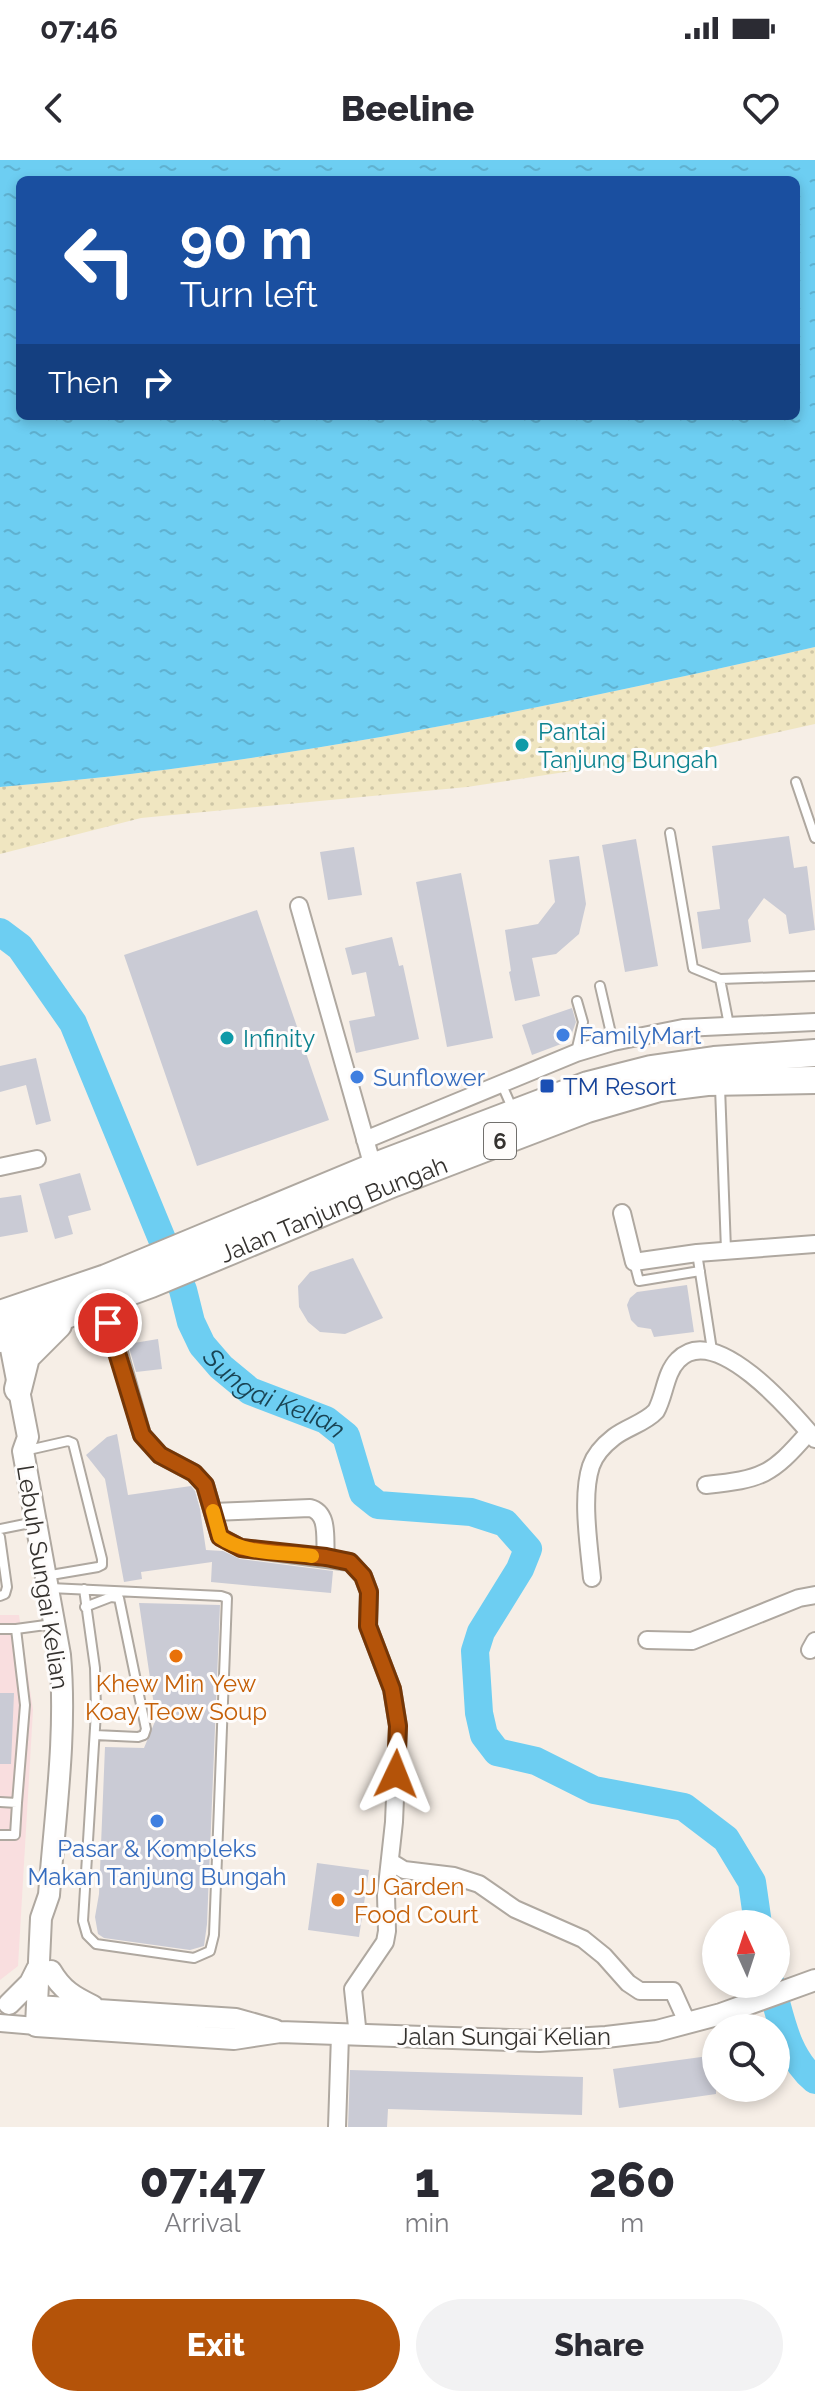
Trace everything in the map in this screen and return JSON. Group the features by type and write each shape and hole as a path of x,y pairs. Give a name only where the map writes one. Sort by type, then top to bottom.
{"main road":[{"name":"Jalan Tanjung Bungah","path":"3,1326 146,1274 373,1167 588,1085 651,1069 714,1060 815,1053"},
{"name":"Jalan Tanjung Bungah","path":"195,1253 587,1109 659,1088 720,1082 815,1080"},
{"name":"Jalan Tanjung Bungah","path":"3,1326 70,1315 100,1304 146,1274"},
{"path":"6,1384 35,1345 70,1315"}],"street":[{"path":"299,906 373,1167"},
{"path":"365,1140 576,1053 613,1042 683,1028 815,1022"},
{"path":"0,1167 37,1159"},
{"path":"622,1213 634,1262 726,1250 815,1244"},
{"path":"100,1304 116,1342 142,1435 160,1455 194,1473 205,1485 220,1537 241,1548 350,1562 363,1576 369,1592 368,1626 392,1689 398,1726 391,1862 386,1895 387,1931 385,1942 353,1989 337,2127"},
{"name":"Lebuh Sungai Kelian","path":"3,1326 6,1384 28,1437 23,1451 60,1655 63,1713 49,1895 54,1918 45,1968 43,2016"},
{"path":"592,1578 588,1497 591,1466 600,1450 615,1437 656,1411 672,1366 678,1359 685,1353 712,1350 759,1379 812,1436 769,1472 750,1480 706,1485"},
{"path":"213,1512 317,1510 323,1517 326,1557"},
{"path":"647,1640 692,1641 799,1598 815,1595"},
{"path":"391,1862 404,1870 444,1874 479,1884 515,1909 583,1939 640,1991 673,1991 687,2022"},
{"path":"5,2003 45,1968 67,1992 101,2010"},
{"name":"Jalan Sungai Kelian","path":"5,2003 43,2016 234,2039 280,2032 539,2041 657,2031 755,2003 815,1980"},
{"name":"Jalan Sungai Kelian","path":"0,2023 101,2010 236,2019 280,2032"}],"lane":[{"path":"796,782 815,838"},
{"path":"670,833 693,968 720,979 815,976"},
{"path":"720,979 729,1026"},
{"path":"600,986 613,1042"},
{"path":"576,1053 583,1022 577,1001"},
{"path":"720,1082 726,1250"},
{"path":"502,1085 514,1113"},
{"path":"697,1253 712,1350"},
{"path":"634,1262 639,1281 700,1271"},
{"path":"23,1451 68,1441 73,1443 102,1559 102,1565 98,1567 46,1582"},
{"path":"0,1529 36,1522"},
{"path":"0,1537 7,1587 5,1594 0,1596"},
{"path":"46,1582 84,1589 227,1598 214,1920 210,1951 194,1958 96,1944 87,1935 83,1921 95,1735 95,1668 84,1589"},
{"path":"85,1607 111,1597 119,1598 146,1729 144,1735 138,1737 95,1735"},
{"path":"0,1629 53,1624"},
{"path":"0,1835 15,1835 25,1705 16,1629"},
{"path":"0,1802 17,1803"}],"shaded area":[{"path":"0,1615 19,1615 33,1710 18,1966 0,1980"}],"sand":[{"name":"Pantai Tanjung Bungah","path":"815,647 815,724 676,755 467,787 141,818 0,854 0,787 206,764 410,732 613,692"}],"water":[{"path":"0,160 815,160 815,647 613,692 410,732 103,777 0,787"}],"building":[{"path":"789,836 794,868 807,866 815,930 789,934 786,915 764,898 748,920 751,942 702,949 697,912 720,909 712,846"},
{"path":"636,839 658,966 625,972 602,845"},
{"path":"354,847 362,895 328,900 320,852"},
{"path":"579,856 586,904 579,934 556,954 532,958 540,996 515,1001 505,930 538,924 555,902 549,860"},
{"path":"461,873 493,1038 447,1047 416,882"},
{"name":"Infinity","path":"257,910 329,1120 197,1166 124,955"},
{"path":"392,937 399,966 403,965 419,1039 356,1053 349,1021 375,1016 366,972 352,975 345,948"},
{"path":"572,1008 576,1022 569,1041 532,1055 522,1025"},
{"path":"36,1058 51,1121 36,1125 26,1085 0,1092 0,1066"},
{"path":"80,1173 91,1210 68,1216 73,1234 55,1239 39,1184"},
{"path":"21,1195 28,1232 0,1237 0,1198"},
{"path":"353,1258 383,1318 345,1334 320,1332 308,1322 299,1307 298,1286 310,1272"},
{"path":"687,1285 694,1332 654,1337 651,1329 638,1327 631,1320 627,1305 637,1292"},
{"path":"158,1339 162,1369 136,1372 128,1344"},
{"path":"117,1434 128,1495 191,1486 200,1509 206,1550 223,1551 240,1559 333,1571 331,1593 211,1582 212,1562 141,1572 142,1579 124,1582 105,1479 86,1455 107,1437"},
{"name":"Pasar & Kompleks Makan Tanjung Bungah","path":"139,1603 220,1605 207,1924 204,1946 190,1950 104,1938 98,1934 95,1917 99,1894 105,1747 144,1748 156,1719"},
{"path":"0,1693 14,1693 11,1764 0,1764"},
{"name":"JJ Garden Food Court","path":"317,1863 369,1870 359,1937 308,1930"},
{"path":"702,2057 702,2096 619,2108 613,2069"},
{"path":"350,2070 583,2077 582,2115 388,2109 387,2127 348,2127"}],"waterway":[{"name":"Sungai Kelian","path":"0,932 20,947 73,1023 183,1290 191,1322 202,1345 221,1367 250,1391 326,1420 346,1436 363,1493 378,1505 471,1512 505,1523 528,1549 520,1569 481,1632 475,1651 479,1713 484,1735 497,1752 536,1761 594,1790 684,1807 726,1839 752,1882 756,1910"},
{"name":"Sungai Kelian","path":"775,1998 791,2048 815,2080"}],"slow traffic":[{"path":"213,1511 220,1537 228,1543 241,1548 312,1556"}],"place":[{"name":"Pantai Tanjung Bungah","path":"522,745"},
{"name":"FamilyMart","path":"563,1035"},
{"name":"Infinity","path":"227,1038"},
{"name":"Sunflower","path":"357,1077"},
{"name":"TM Resort","path":"547,1086"},
{"name":"Khew Min Yew Koay Teow Soup","path":"176,1656"},
{"name":"Pasar & Kompleks Makan Tanjung Bungah","path":"157,1821"},
{"name":"JJ Garden Food Court","path":"338,1900"}],"route":[{"path":"108,1323 142,1435 160,1455 194,1473 205,1485 220,1537 241,1548 350,1562 363,1576 369,1592 368,1626 392,1689 398,1726 396,1774"}]}
